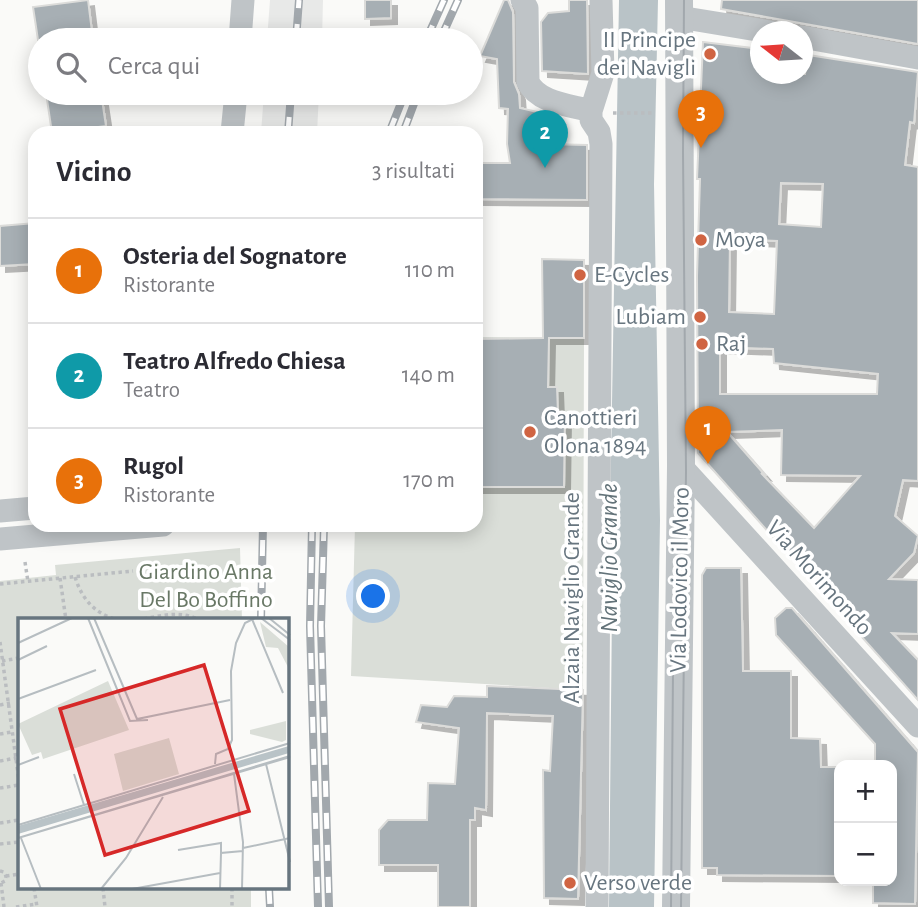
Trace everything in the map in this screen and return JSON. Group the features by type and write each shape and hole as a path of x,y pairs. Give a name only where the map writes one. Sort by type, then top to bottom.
{"street":[{"path":"241,28 243,0"},
{"path":"522,0 527,8 528,82 531,88 546,98 601,112 601,0"},
{"path":"679,8 750,27"},
{"name":"Via Lodovico il Moro","path":"676,907 681,466 679,8"},
{"path":"813,39 918,58"},
{"path":"233,126 235,105"},
{"name":"Alzaia Naviglio Grande","path":"597,907 601,144 591,120 601,112"},
{"name":"Via Morimondo","path":"681,466 918,726"},
{"path":"0,511 28,509"},
{"path":"0,540 78,532"}],"path":[{"path":"601,112 647,113"},
{"path":"25,562 28,582"},
{"path":"0,584 133,571"},
{"path":"75,577 80,592 93,607 113,618"},
{"path":"60,579 66,618"},
{"path":"151,618 178,614 194,618"},
{"path":"0,642 18,775"},
{"path":"2,661 18,658"},
{"path":"0,705 10,703"},
{"path":"0,734 12,732"},
{"path":"0,761 16,758"},
{"path":"0,788 18,783"},
{"path":"0,823 18,820"},
{"path":"0,844 18,842"},
{"path":"0,871 6,876"},
{"path":"6,876 18,874"},
{"path":"4,907 0,883 5,881 6,876"},
{"path":"16,907 36,906"}],"shaded area":[{"path":"270,0 323,0 322,28 268,28"},
{"path":"619,0 658,0 654,184 660,520 654,907 609,907 612,607 610,518"},
{"path":"263,105 318,105 317,126 262,126"}],"green space":[{"name":"Canottieri Olona 1894","path":"483,337 584,338 583,690 351,676 355,532 483,532"},
{"name":"Giardino Anna Del Bo Boffino","path":"240,548 242,618 18,618 18,890 251,890 251,907 0,907 0,581 56,575 55,565"}],"building":[{"path":"88,0 92,28 36,28 33,7"},
{"path":"365,0 391,0 391,18 365,19"},
{"path":"504,0 508,0 513,12 514,82 519,94 520,108 546,114 546,144 587,145 587,200 483,199 483,163 510,163 507,144 508,109 499,108 497,59 483,57 483,49"},
{"path":"569,0 587,0 588,74 542,71 541,22 548,13 569,11"},
{"path":"722,0 918,0 918,44 813,25 813,21 789,21 721,9"},
{"path":"703,42 750,48 750,84 813,84 813,56 918,72 914,123 910,122 905,165 918,167 918,481 903,480 895,516 918,536 914,553 889,579 918,580 918,634 892,633 918,660 918,700 698,453 697,276 700,179 697,179","holes":["781,183 823,184 821,227 779,224","730,239 777,241 774,314 729,312","720,347 773,349 774,363 878,374 877,394 720,394","782,430 781,475 860,476 814,528 761,473 764,474 727,432"]},
{"path":"48,105 103,105 106,126 51,126"},
{"path":"28,224 28,264 0,266 0,226"},
{"path":"542,259 584,260 584,338 549,338 548,387 557,387 558,413 565,413 564,487 483,487 483,339 543,338"},
{"path":"706,568 741,568 743,671 791,671 791,738 820,739 821,767 834,767 834,876 717,875 717,868 702,868 702,575"},
{"path":"786,608 792,608 918,752 915,904 873,903 873,886 897,886 897,760 875,760 875,744 776,635 775,618"},
{"path":"487,686 583,690 578,899 544,898 543,770 550,771 553,716 487,713 486,810 475,808 475,820 470,820 470,907 438,907 438,865 379,865 379,830 388,820 427,820 428,783 455,784 459,728 416,722 421,705 447,707 454,696 487,697"}],"tram line":[{"path":"681,907 686,471 684,0"},
{"path":"671,907 673,672"}],"railway":[{"path":"297,28 299,0"},
{"path":"431,28 444,0"},
{"path":"445,28 458,0"},
{"path":"289,126 290,105"},
{"path":"392,126 400,105"},
{"path":"406,126 414,105"},
{"path":"261,618 263,532"},
{"path":"312,532 310,626 318,907"},
{"path":"324,532 321,626 329,907"},
{"path":"269,890 270,907"}],"place":[{"name":"II Principe dei Navigli","path":"710,54"},
{"name":"Rugol","path":"701,148"},
{"name":"Teatro Alfredo Chiesa","path":"545,168"},
{"name":"Moya","path":"701,240"},
{"name":"E-Cycles","path":"580,275"},
{"name":"Lubiam","path":"700,317"},
{"name":"Raj","path":"702,344"},
{"name":"Canottieri Olona 1894","path":"530,432"},
{"name":"Osteria del Sognatore","path":"708,464"},
{"name":"Verso verde","path":"570,883"}],"water label":[{"name":"Naviglio Grande","path":"609,558"}]}
